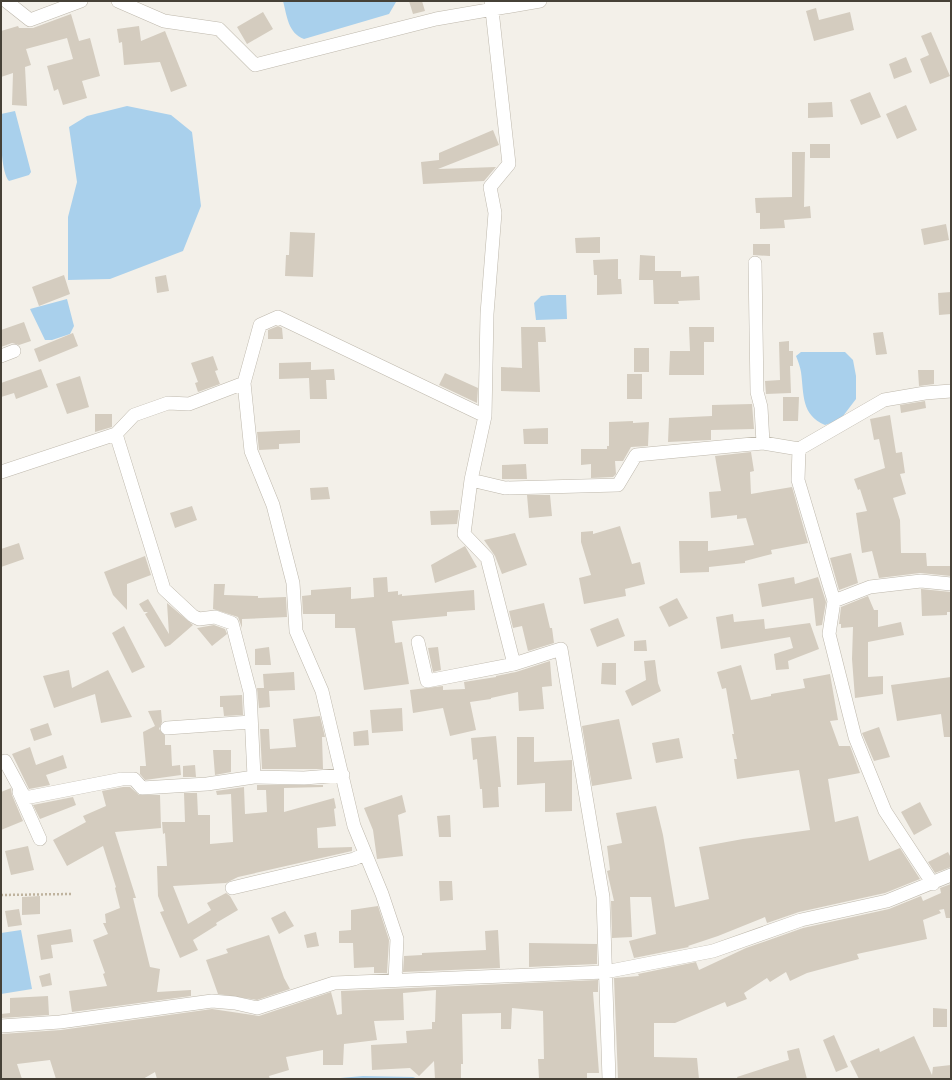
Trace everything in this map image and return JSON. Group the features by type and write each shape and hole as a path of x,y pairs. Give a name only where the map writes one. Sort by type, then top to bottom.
{"street":[{"path":"6,1 30,20 81,1"},
{"path":"118,1 164,21 219,29 255,65 491,5 540,1"},
{"path":"491,5 509,164 490,187 495,213 487,314 485,416 471,480 464,534 487,558 514,664"},
{"path":"755,263 757,392 761,407 763,443"},
{"path":"395,980 397,939 354,826 322,691 296,631 293,583 273,505 251,451 244,383 260,325 278,318 485,416"},
{"path":"1,356 14,351"},
{"path":"1,472 116,434 134,415 168,403 189,404 244,383"},
{"path":"471,480 506,488 618,485 636,455 763,443 799,449 884,400 925,392 951,391"},
{"path":"116,434 164,589 199,619 215,617 232,623 250,692 254,777"},
{"path":"799,449 798,480 834,601 829,634 855,737 885,811 933,884"},
{"path":"834,601 870,587 922,581 951,584"},
{"path":"418,642 427,681 514,664 561,649 602,897 609,1079"},
{"path":"167,728 251,722"},
{"path":"3,762 25,798 134,778 142,788 207,784 254,777 304,778 343,775"},
{"path":"3,762 40,839"},
{"path":"232,888 354,859 365,854"},
{"path":"1,1026 60,1022 212,1001 235,1003 257,1008 334,983 605,972 713,952 801,920 887,901 933,884 951,875"}],"path":[{"path":"1,895 71,894"}],"water":[{"path":"283,1 396,2 389,14 304,39 295,33 291,28"},
{"path":"127,106 171,115 192,132 201,206 183,251 110,279 68,280 68,217 77,182 69,127 87,116"},
{"path":"15,111 31,172 29,175 9,181 4,168 1,140 1,114"},
{"path":"566,295 567,319 536,320 534,303 541,296"},
{"path":"67,299 74,326 70,334 52,340 45,340 30,309"},
{"path":"801,352 845,352 853,360 856,376 856,399 840,420 825,425 817,421 808,410 805,403 801,370 796,356"},
{"path":"21,930 32,989 1,994 1,933"},
{"path":"363,1076 413,1077 418,1079 329,1079"}],"building":[{"path":"409,1 422,1 425,11 413,14"},
{"path":"816,8 819,20 850,12 854,30 814,41 806,11"},
{"path":"263,12 273,29 247,44 237,27"},
{"path":"71,14 79,41 90,38 100,76 82,81 87,98 63,105 58,89 54,91 47,66 73,59 67,38 26,49 31,65 25,67 27,106 12,105 13,73 1,77 1,31 18,26 19,28 33,28"},
{"path":"139,26 141,41 165,31 187,86 171,92 160,62 124,65 122,42 119,43 117,29"},
{"path":"931,32 950,76 930,84 920,59 929,55 921,36"},
{"path":"906,57 912,72 894,79 889,64"},
{"path":"870,92 881,117 861,125 850,100"},
{"path":"832,102 833,117 808,118 808,103"},
{"path":"906,105 917,130 897,139 886,114"},
{"path":"493,130 499,145 438,169 496,167 484,181 423,184 421,162 439,160 439,153"},
{"path":"810,144 830,144 830,158 810,158"},
{"path":"792,152 805,152 804,207 810,206 811,218 784,220 785,228 760,229 760,213 756,213 755,198 792,197"},
{"path":"946,224 949,240 924,245 921,229"},
{"path":"290,232 315,233 313,277 285,276 286,255 289,255"},
{"path":"600,237 600,253 576,253 575,238"},
{"path":"753,244 770,244 770,256 753,255"},
{"path":"640,255 655,256 655,271 681,271 681,277 699,276 700,300 678,301 679,304 654,304 653,280 639,280"},
{"path":"618,259 618,279 621,279 622,294 597,295 597,275 594,275 593,260"},
{"path":"64,275 70,294 39,306 32,287"},
{"path":"166,275 169,291 157,293 155,277"},
{"path":"951,292 951,314 939,315 938,293"},
{"path":"24,322 31,341 19,345 12,343 1,347 1,330"},
{"path":"278,326 282,328 283,339 268,339 268,330"},
{"path":"521,327 545,327 546,342 538,342 540,392 501,391 501,367 522,368"},
{"path":"689,327 714,327 714,342 704,342 704,375 669,375 670,351 690,351"},
{"path":"883,332 887,354 876,355 873,333"},
{"path":"73,333 78,346 39,362 34,349"},
{"path":"789,341 789,351 793,351 793,366 790,366 791,393 766,394 765,381 780,380 779,342"},
{"path":"634,348 649,348 649,372 634,372"},
{"path":"213,356 218,370 215,371 220,384 198,392 195,383 198,382 191,363"},
{"path":"311,362 311,370 334,369 335,380 326,380 327,399 310,399 309,378 279,379 279,363"},
{"path":"41,369 48,387 16,399 14,393 1,397 1,383"},
{"path":"918,370 934,370 934,384 919,386"},
{"path":"445,373 478,388 477,403 439,385"},
{"path":"627,374 642,374 642,399 627,399"},
{"path":"80,376 89,407 67,414 56,384"},
{"path":"783,397 799,397 798,421 783,421"},
{"path":"925,401 926,408 901,413 900,405"},
{"path":"752,404 754,429 711,430 711,440 668,442 669,418 712,416 712,405"},
{"path":"95,414 112,414 112,427 95,432"},
{"path":"890,415 896,453 902,452 905,473 900,474 906,494 893,498 900,520 901,553 926,553 927,566 951,566 951,576 920,573 879,578 872,551 862,553 856,513 867,511 860,489 858,490 854,479 885,468 879,439 874,440 870,419"},
{"path":"633,421 633,423 649,422 648,446 631,447 623,461 615,461 616,474 613,477 591,478 591,464 581,465 581,449 607,449 607,446 609,446 609,422"},
{"path":"548,428 548,444 524,444 523,429"},
{"path":"300,430 300,443 279,444 279,449 259,450 257,432"},
{"path":"751,452 754,471 750,472 751,494 792,487 808,543 771,550 772,554 745,561 745,563 709,567 709,572 680,573 679,541 708,541 708,551 754,545 746,518 737,519 737,515 711,518 709,492 721,491 715,456"},
{"path":"526,464 527,479 502,479 502,465"},
{"path":"328,487 330,499 311,500 310,488"},
{"path":"527,495 550,495 552,516 529,518"},
{"path":"192,506 197,520 175,528 170,513"},
{"path":"459,510 457,524 431,525 430,511"},
{"path":"620,526 632,564 640,562 645,584 625,589 626,596 584,604 579,578 591,575 581,542 581,532 593,531 593,534"},
{"path":"515,533 527,565 502,574 495,556 484,540"},
{"path":"19,543 24,559 1,567 1,549"},
{"path":"465,546 477,567 435,583 431,565"},
{"path":"851,553 858,583 839,590 830,558"},
{"path":"145,556 151,575 127,584 127,610 113,595 104,572"},
{"path":"387,577 388,592 398,591 398,595 402,594 402,596 474,590 475,610 447,612 447,616 392,621 395,643 402,642 409,684 364,690 355,628 335,628 335,614 303,614 302,596 311,595 311,590 351,587 351,599 374,597 373,578"},
{"path":"794,577 795,584 818,577 826,602 822,625 816,626 813,598 762,607 758,584"},
{"path":"214,584 225,584 224,595 258,596 258,598 286,597 287,617 242,619 242,628 238,617 213,609"},
{"path":"921,589 951,592 951,612 947,612 947,615 922,616"},
{"path":"868,596 874,610 878,610 878,627 901,622 904,635 868,642 868,677 883,676 883,694 855,698 852,659 853,627 841,628 841,624 839,624 841,607"},
{"path":"677,598 688,618 669,627 659,607"},
{"path":"148,599 169,634 167,603 193,625 170,645 165,647 145,614 148,612 144,612 139,604"},
{"path":"544,603 550,628 552,628 554,643 528,651 522,626 513,628 509,611"},
{"path":"733,614 734,622 764,619 765,629 810,623 819,649 788,661 789,669 776,670 774,654 793,648 790,637 721,649 716,617"},
{"path":"618,618 625,636 597,647 590,629"},
{"path":"214,625 225,629 227,634 212,646 197,628"},
{"path":"124,626 145,667 132,673 112,633"},
{"path":"646,640 647,651 634,651 634,641"},
{"path":"269,647 271,665 255,665 255,649"},
{"path":"438,647 441,670 433,672 428,648"},
{"path":"655,660 658,683 661,691 632,706 625,691 646,680 644,661"},
{"path":"550,661 552,686 542,687 544,709 519,711 518,692 491,699 470,702 476,730 450,736 443,708 413,713 410,690 443,686 443,690 465,689 464,682 496,677"},
{"path":"602,663 616,663 616,685 601,684"},
{"path":"741,665 751,700 771,696 771,694 805,688 803,679 830,674 838,720 830,721 839,746 850,746 860,773 828,779 835,822 858,816 869,861 900,848 920,879 885,893 799,912 767,923 765,917 718,936 688,946 689,947 634,958 629,941 656,934 651,897 630,897 632,937 612,938 611,901 614,901 607,871 610,870 607,846 622,843 616,813 656,806 663,835 675,907 709,899 699,847 743,839 810,830 799,770 737,779 734,759 737,759 732,734 734,734 726,688 722,689 717,672"},
{"path":"69,670 72,688 108,670 132,717 101,723 95,694 54,708 43,676"},
{"path":"294,672 295,690 269,691 270,707 259,708 257,688 264,688 263,674"},
{"path":"951,677 951,737 944,737 941,714 897,721 891,685"},
{"path":"242,695 243,715 224,716 223,707 220,707 220,696"},
{"path":"402,708 403,731 372,733 370,710"},
{"path":"161,710 162,722 159,729 165,735 165,745 171,745 172,766 180,765 181,775 145,780 140,774 140,766 146,766 143,732 155,726 148,711"},
{"path":"320,716 325,737 322,737 323,769 262,769 260,729 269,729 270,749 296,747 293,719"},
{"path":"619,719 632,779 592,786 582,726"},
{"path":"48,723 52,735 34,741 30,729"},
{"path":"879,727 890,757 874,761 862,733"},
{"path":"368,730 369,745 354,746 353,732"},
{"path":"496,736 501,787 498,787 499,807 483,808 482,789 480,789 477,759 473,760 471,738"},
{"path":"517,737 534,737 534,762 572,760 572,811 545,812 545,783 517,785"},
{"path":"679,738 683,758 656,763 652,743"},
{"path":"30,747 36,765 63,755 67,768 46,775 50,785 29,789 12,754"},
{"path":"213,750 231,750 231,772 215,775"},
{"path":"195,765 196,777 183,777 183,766"},
{"path":"257,785 323,785 323,787 284,788 284,812 334,798 336,808 334,809 336,826 317,828 318,848 352,847 352,851 238,877 226,883 173,886 188,924 211,910 207,903 226,893 230,896 238,910 216,923 217,925 193,940 198,950 180,958 160,912 164,911 158,896 157,866 167,866 165,833 163,834 162,822 185,822 184,793 197,793 198,815 210,815 210,844 233,842 231,794 217,795 216,791 244,787 245,814 267,812 266,790 257,790"},
{"path":"130,787 139,795 160,795 161,828 115,832 136,898 133,898 150,967 160,969 157,992 191,990 191,996 72,1012 69,991 107,986 103,974 105,973 93,940 108,934 103,923 106,923 105,914 120,908 116,887 103,846 67,866 53,840 86,822 83,816 106,806 102,791"},
{"path":"11,788 12,795 23,821 1,830 1,792"},
{"path":"402,795 406,812 398,815 403,856 377,859 373,830 364,808"},
{"path":"73,797 76,805 40,819 33,805"},
{"path":"920,802 932,825 914,835 901,812"},
{"path":"450,815 451,837 439,837 437,816"},
{"path":"28,846 34,870 11,875 5,851"},
{"path":"948,852 951,858 951,867 935,873 928,862"},
{"path":"439,881 452,881 453,900 440,901"},
{"path":"951,884 951,918 946,918 944,909 939,910 941,913 923,920 927,939 857,954 859,959 807,973 790,981 786,972 770,982 767,978 744,993 747,999 727,1007 725,1002 675,1023 654,1023 654,1057 697,1058 699,1079 618,1079 614,978 639,976 638,974 696,962 699,970 746,948 803,928 889,909 921,896 923,901 941,893 940,888"},
{"path":"40,896 40,914 22,915 22,897"},
{"path":"378,906 389,940 387,973 374,973 374,967 354,968 353,943 339,943 339,931 351,930 351,910"},
{"path":"19,909 22,925 8,927 5,911"},
{"path":"285,911 294,926 279,934 271,918"},
{"path":"71,929 73,942 51,945 53,958 41,960 37,935"},
{"path":"498,930 500,968 403,972 404,956 422,955 422,953 486,950 485,931"},
{"path":"316,932 319,946 307,948 304,935"},
{"path":"269,935 284,978 290,989 257,1000 218,994 206,960 228,953 226,949"},
{"path":"529,943 597,944 597,964 529,967"},
{"path":"50,973 52,985 42,987 39,976"},
{"path":"598,980 598,992 593,992 599,1073 587,1073 587,1079 539,1079 538,1059 544,1059 543,1011 512,1008 511,1029 501,1029 501,1013 462,1014 463,1064 461,1064 461,1079 435,1079 434,1061 419,1076 410,1068 372,1070 371,1045 407,1043 406,1031 432,1029 432,1022 435,1022 436,990 403,993 404,1020 374,1021 377,1040 344,1044 343,1065 323,1065 323,1050 286,1057 289,1070 269,1076 270,1079 157,1079 155,1072 143,1079 56,1079 50,1060 17,1064 22,1079 1,1079 1,1034 61,1030 212,1009 259,1016 331,992 337,1015 342,1014 341,991"},
{"path":"48,996 49,1015 1,1018 1,1014 10,1013 10,998"},
{"path":"933,1008 947,1009 947,1027 933,1027"},
{"path":"834,1035 848,1067 836,1072 823,1040"},
{"path":"914,1036 932,1075 933,1067 951,1065 951,1079 859,1079 850,1061 879,1048 880,1052"},
{"path":"799,1048 807,1079 738,1079 737,1077 789,1060 787,1051"}]}
